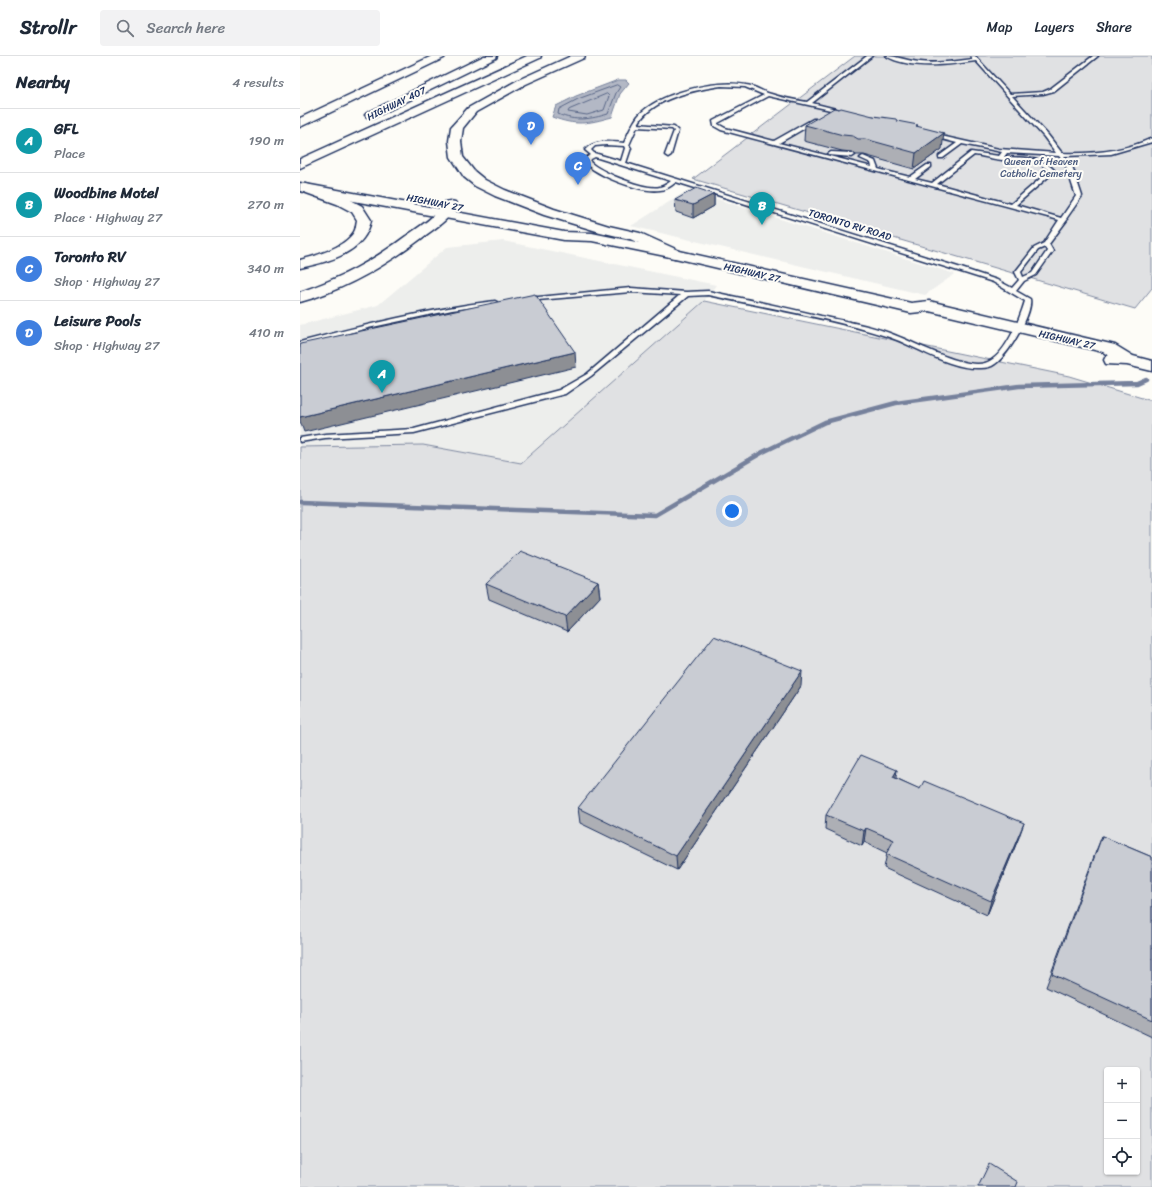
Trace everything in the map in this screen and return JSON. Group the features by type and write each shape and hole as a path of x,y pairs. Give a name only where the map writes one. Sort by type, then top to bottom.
{"main road":[{"name":"HIGHWAY 407","path":"300,123 440,56"},
{"name":"HIGHWAY 407","path":"360,121 492,56"},
{"path":"300,164 536,56"},
{"path":"456,108 522,82 580,56"},
{"path":"522,82 472,110 458,127 455,141 458,157 469,174 480,183 500,193 549,212 605,229 635,236 675,254"},
{"path":"302,181 391,133 427,119"},
{"name":"HIGHWAY 27","path":"302,181 320,180 564,236 592,237 675,254 911,308 923,316 1016,333 1102,360 1127,360 1152,366"},
{"path":"300,264 318,260 344,248 361,234 364,220 356,209 302,181"},
{"name":"HIGHWAY 27","path":"302,181 448,210"},
{"path":"300,297 327,288 358,274 382,260 448,210"}],"lane":[{"path":"808,104 870,56"},
{"path":"888,56 915,63 933,65 974,58 1046,136 1069,166 1079,196 1064,220 1046,244 1036,249 1018,272 1022,280"},
{"path":"1008,95 1043,93 1052,90 1096,56"},
{"path":"623,163 628,148 626,145 638,118 649,108 666,99 685,92 731,85 746,86 767,95 846,113"},
{"path":"767,95 715,122 716,125 723,130 823,155 1064,220"},
{"path":"775,143 831,110"},
{"path":"636,125 674,128 676,130 668,155"},
{"path":"929,134 1006,151 1060,154 1112,152 1152,140"},
{"path":"923,137 937,136"},
{"path":"941,157 961,142"},
{"path":"626,145 606,143 592,145 588,150 595,155 589,158 588,162 591,167 613,178 650,189 660,188 676,180"},
{"path":"1000,158 1006,151"},
{"path":"933,185 973,153 1000,158 1040,162 1049,166 1052,171 1012,206"},
{"name":"TORONTO RV ROAD","path":"595,155 995,281 1028,300 1016,333"},
{"path":"823,155 852,155"},
{"path":"862,158 873,162 875,169"},
{"path":"911,179 929,166"},
{"path":"1013,291 1022,280 1034,274 1050,251 1046,244"},
{"path":"523,301 631,290 686,294 708,293 841,322 892,336 959,364 969,366 983,365 994,361 1016,333"},
{"path":"300,440 325,436 414,431 562,392 590,375 663,311 686,294"},
{"path":"300,344 367,326 452,308 499,303"}],"shaded area":[{"path":"688,190 955,274 925,295 631,226"},
{"path":"503,241 716,285 704,301 521,463 423,445 300,447 300,325 378,305 447,247"}],"green space":[{"name":"Queen of Heaven Catholic Cemetery","path":"855,56 1152,56 1152,288 1135,309 693,179"},
{"path":"704,301 1069,376 1152,401 1152,1187 300,1187 300,447 423,445 521,463"}],"water":[{"path":"618,80 626,80 629,83 620,94 612,117 595,121 575,123 552,117 556,106 576,96"}],"building":[{"path":"834,108 841,108 873,116 896,119 897,121 918,125 916,126 944,133 916,153 805,125"},
{"path":"696,188 714,194 693,205 675,200"},
{"path":"535,294 575,352 300,417 300,344"},
{"path":"520,551 598,582 565,617 486,584"},
{"path":"714,636 802,671 676,856 578,808"},
{"path":"861,755 897,770 893,777 920,789 924,781 1024,823 991,901 886,854 894,840 866,828 864,831 826,815"},
{"path":"1102,836 1152,857 1152,1020 1052,974"},
{"path":"989,1164 1018,1182 1016,1187 978,1187"}],"waterway":[{"path":"300,502 655,515 763,452 825,422 896,403 1019,386 1137,383 1146,379"}],"place":[{"name":"Leisure Pools","path":"531,145"},
{"name":"Toronto RV","path":"578,185"},
{"name":"Woodbine Motel","path":"762,225"},
{"name":"GFL","path":"382,393"}]}
